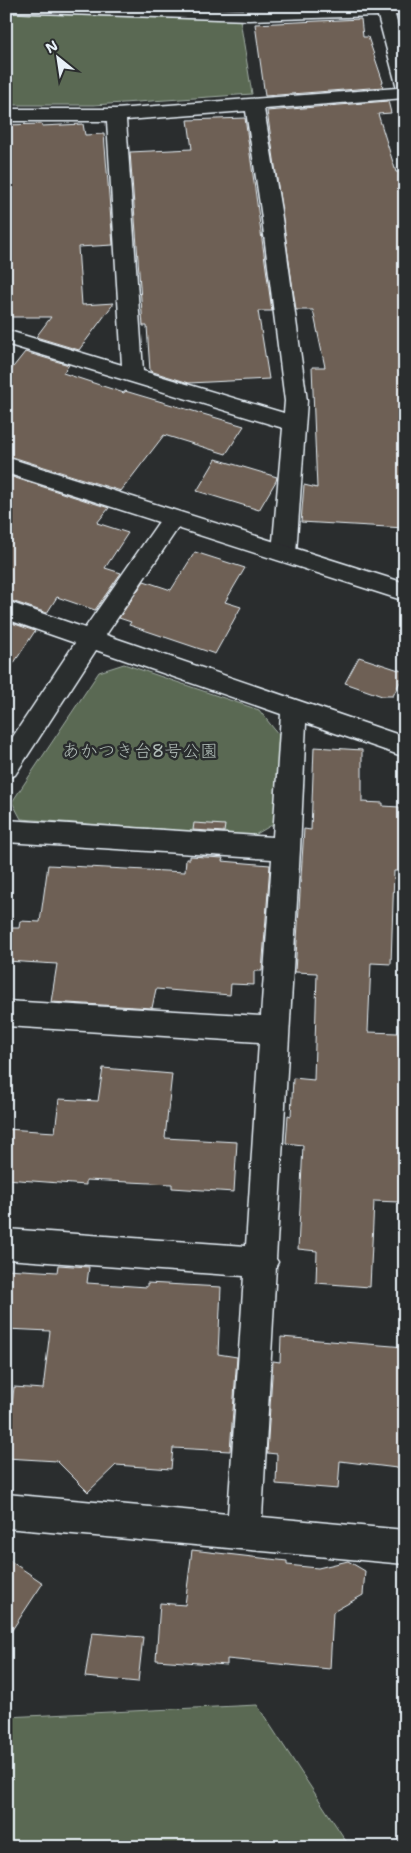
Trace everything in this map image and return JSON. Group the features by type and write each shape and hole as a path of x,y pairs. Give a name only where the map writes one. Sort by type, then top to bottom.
{"street":[{"path":"6,7 248,15 385,9 405,10"},
{"path":"385,9 405,86"},
{"path":"6,115 116,115 405,93"},
{"path":"254,103 271,212 296,401 284,553"},
{"path":"116,115 133,374"},
{"path":"6,337 294,424"},
{"path":"6,465 405,592"},
{"path":"6,768 90,639 172,519"},
{"path":"6,610 405,747"},
{"path":"244,1532 262,1262 294,710"},
{"path":"6,831 287,849"},
{"path":"6,1013 276,1030"},
{"path":"6,1244 262,1262"},
{"path":"6,1511 405,1547"}],"green space":[{"path":"6,13 240,20 252,94 94,105 6,105"},
{"name":"あかつき台8号公園","path":"124,664 259,710 282,739 277,822 253,836 21,819 12,802 99,672"},
{"path":"257,1705 350,1847 6,1847 6,1717"}],"building":[{"path":"361,19 363,37 368,37 383,87 265,96 255,24"},
{"path":"388,101 391,113 378,114 396,172 405,172 405,528 301,522 304,485 317,488 312,367 325,367 313,310 296,310 267,111"},
{"path":"245,118 272,311 258,311 269,379 189,383 150,371 147,326 143,326 130,152 192,149 188,120"},
{"path":"42,124 42,126 83,124 85,135 104,134 113,245 78,247 82,305 114,303 79,350 36,337 51,317 6,317 6,125"},
{"path":"25,352 69,365 63,373 124,393 125,391 244,426 226,454 164,435 121,491 6,455 6,376"},
{"path":"216,459 277,477 259,510 197,491"},
{"path":"6,475 109,508 97,523 128,533 105,568 121,573 95,610 57,597 47,613 6,599"},
{"path":"195,552 245,568 225,602 241,607 215,654 129,625 131,622 119,618 144,581 171,590"},
{"path":"6,621 35,631 6,675"},
{"path":"359,657 405,672 393,696 382,696 345,683"},
{"path":"314,747 362,750 362,802 383,803 383,806 399,807 400,871 394,871 391,964 371,963 368,1032 398,1033 400,1053 405,1053 405,1162 399,1162 399,1202 374,1201 370,1287 316,1283 317,1251 298,1249 303,1145 286,1143 288,1115 291,1116 293,1078 314,1080 317,973 295,972 304,829 311,830"},
{"path":"194,823 225,825 224,832 193,830"},
{"path":"190,856 223,858 222,861 270,865 262,971 254,971 254,985 231,984 230,995 156,989 152,1008 51,1002 57,964 6,961 6,928 19,928 20,921 40,922 48,865 185,872 186,859 190,859"},
{"path":"103,1068 172,1074 165,1138 237,1142 234,1192 172,1188 172,1184 86,1180 86,1185 6,1179 6,1129 55,1132 59,1099 98,1101"},
{"path":"58,1265 89,1267 87,1283 147,1287 147,1283 221,1287 218,1354 237,1357 230,1451 173,1448 171,1469 116,1465 88,1492 57,1461 6,1458 14,1387 43,1389 50,1331 6,1329 6,1269 57,1272"},
{"path":"281,1337 405,1347 405,1469 340,1461 338,1489 276,1484 277,1454 267,1453 273,1361 280,1362"},
{"path":"192,1550 287,1561 287,1565 318,1568 348,1561 365,1571 363,1595 333,1612 330,1669 227,1659 227,1665 156,1660 160,1603 185,1605"},
{"path":"6,1558 43,1583 6,1639"},
{"path":"92,1633 143,1637 138,1682 85,1677"}]}
